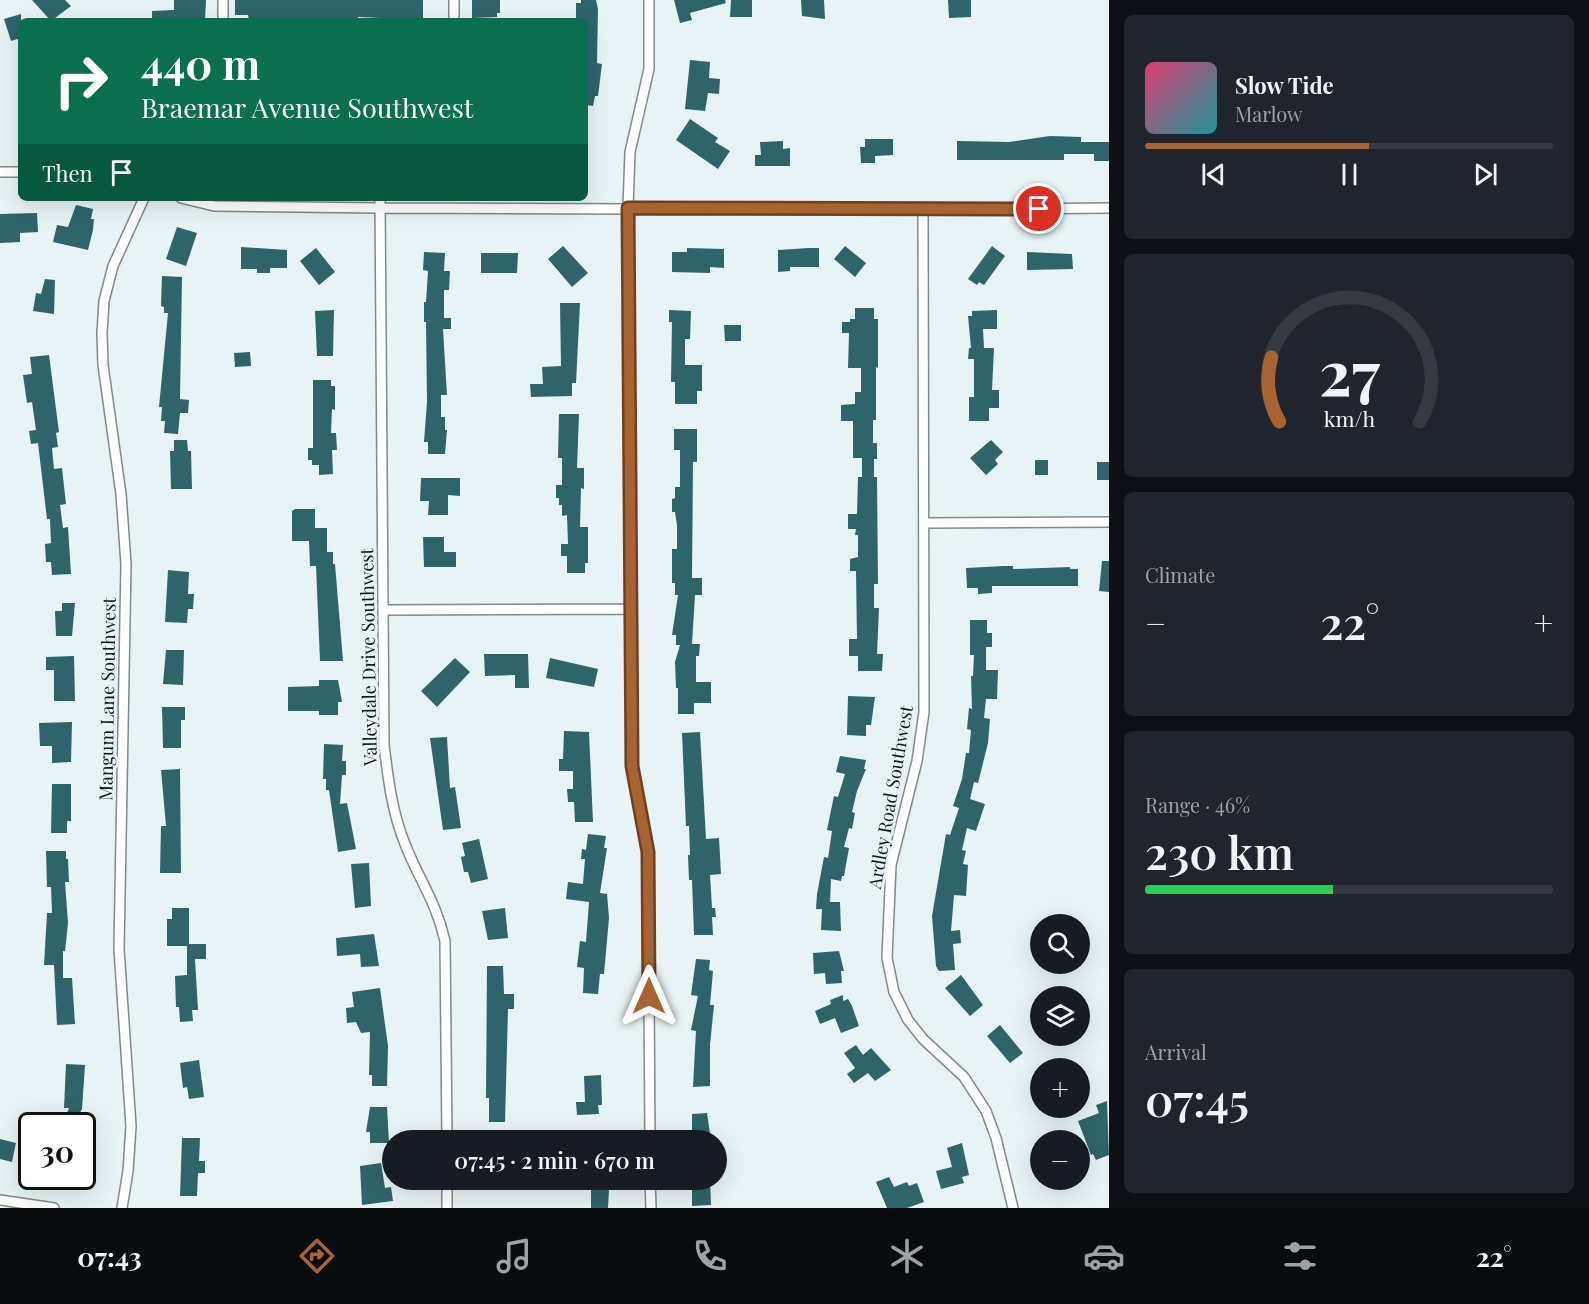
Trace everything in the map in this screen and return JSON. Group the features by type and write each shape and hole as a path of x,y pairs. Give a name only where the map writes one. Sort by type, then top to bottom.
{"street":[{"path":"223,0 223,18"},
{"path":"454,0 454,16"},
{"path":"649,0 649,69 630,152 628,208 632,766 648,852 650,1130"},
{"path":"0,172 18,172"},
{"name":"Mangum Lane Southwest","path":"122,1208 128,1171 131,1126 119,949 126,564 121,494 103,365 102,333 104,301 113,266 143,201"},
{"path":"193,201 214,206 381,208 923,210 1109,208"},
{"name":"Valleydale Drive Southwest","path":"381,201 384,745 389,789 405,844 439,912 445,941 447,1130"},
{"name":"Ardley Road Southwest","path":"923,210 926,523 924,712 917,761 891,865 887,958 894,992 908,1020 923,1039 964,1077 986,1111 996,1138 1013,1208"},
{"path":"926,523 1109,522"},
{"path":"383,610 631,609"},
{"path":"447,1190 447,1208"},
{"path":"650,1190 651,1208"},
{"path":"0,1200 54,1208"}],"building":[{"path":"32,0 65,0 71,6 55,18 48,18"},
{"path":"174,0 206,0 205,18 152,18 152,11 174,10"},
{"path":"235,0 423,0 423,18 248,18 248,15 235,15"},
{"path":"472,0 500,0 500,13 497,13 497,17 472,18"},
{"path":"581,0 596,0 598,9 597,63 602,64 598,96 595,96 593,106 588,105 588,18 576,18 576,3 581,3"},
{"path":"674,0 725,0 726,3 690,13 692,20 680,23"},
{"path":"731,0 752,0 752,17 730,17"},
{"path":"801,0 824,0 825,19 802,16"},
{"path":"948,0 971,0 971,17 949,18"},
{"path":"21,14 21,18 18,18 18,39 11,41 4,19"},
{"path":"690,60 710,62 709,78 720,79 719,94 708,93 705,111 685,109"},
{"path":"690,119 718,138 715,142 730,151 718,169 676,140"},
{"path":"1050,136 1081,137 1081,142 1109,142 1109,161 1094,161 1094,154 1064,154 1064,160 957,160 957,141 1009,142"},
{"path":"865,139 893,139 893,155 875,156 875,163 861,163 860,147 865,147"},
{"path":"783,141 783,149 790,148 790,166 755,166 755,155 761,155 760,142"},
{"path":"76,205 93,209 91,219 94,219 93,230 88,250 53,242 57,225 68,227"},
{"path":"37,213 38,232 20,233 20,242 0,243 0,214"},
{"path":"177,227 197,233 186,266 166,259"},
{"path":"563,246 588,273 572,287 548,259"},
{"path":"845,246 866,263 855,277 834,259"},
{"path":"992,246 1005,256 984,285 979,282 977,285 968,279"},
{"path":"241,247 287,250 287,268 270,268 270,273 257,273 257,269 241,269"},
{"path":"316,248 335,272 319,285 300,261"},
{"path":"687,248 724,249 724,268 710,267 710,273 672,272 672,252 687,252"},
{"path":"819,248 819,267 790,267 790,271 778,272 778,250"},
{"path":"424,252 445,253 444,271 450,271 449,290 444,290 444,318 451,318 451,329 443,329 447,395 441,395 441,417 445,417 445,430 447,430 445,454 428,454 428,442 424,442 427,402 424,302 426,302 428,271 423,270"},
{"path":"1027,252 1072,254 1073,269 1027,270"},
{"path":"481,253 518,253 517,273 481,273"},
{"path":"162,276 182,277 180,399 189,400 188,413 180,413 178,434 164,433 165,421 161,421 162,407 159,407 168,313 164,313 164,307 161,306"},
{"path":"45,279 55,280 54,314 33,311 36,293 41,294"},
{"path":"560,303 580,303 576,383 572,383 572,396 531,397 530,384 543,384 542,367 561,366"},
{"path":"855,308 874,308 874,319 878,319 876,420 873,420 873,443 877,443 874,477 877,477 878,584 874,584 874,608 879,608 877,654 883,654 882,671 858,671 858,656 849,656 849,639 857,639 856,571 850,571 850,559 858,557 858,535 855,535 856,529 848,529 848,514 857,514 858,477 862,477 862,458 853,458 853,421 841,421 841,405 855,404 855,392 861,392 861,368 848,368 849,333 842,333 842,322 855,319"},
{"path":"334,310 333,356 317,356 315,311"},
{"path":"669,310 691,311 690,339 685,339 685,365 702,365 702,391 697,391 697,404 675,404 675,382 671,382 672,322 669,322"},
{"path":"997,310 997,329 983,329 984,348 994,348 992,390 999,390 999,408 989,408 989,421 969,421 969,397 974,397 974,359 968,359 969,348 971,348 968,316 972,316 972,311"},
{"path":"724,325 741,325 741,341 725,341"},
{"path":"250,352 251,366 235,367 234,353"},
{"path":"49,355 59,432 56,433 58,447 52,448 54,469 62,468 66,504 60,505 63,528 68,527 71,574 52,575 51,562 46,562 45,544 51,543 50,519 47,519 38,443 31,444 29,431 36,430 32,402 27,403 23,375 32,374 30,357"},
{"path":"313,380 331,380 331,386 335,386 335,410 332,409 331,433 336,433 337,450 332,450 333,474 319,475 319,465 312,465 312,460 308,460 308,448 313,448"},
{"path":"559,414 579,414 577,468 584,468 580,527 588,527 588,563 585,563 585,573 567,573 567,556 561,556 561,544 568,544 567,515 562,516 562,505 559,505 559,498 556,498 556,485 562,485 562,458 558,458"},
{"path":"674,429 697,429 697,462 693,462 692,578 702,578 702,595 695,595 692,644 700,644 699,656 696,656 696,682 711,682 711,703 694,703 694,714 678,714 675,662 680,645 676,645 676,635 672,635 678,595 675,595 675,583 672,583 672,549 677,549 677,525 675,512 672,512 672,499 675,498 675,487 680,487 680,450 674,450"},
{"path":"174,440 187,440 188,451 191,451 192,489 171,489 170,451 174,451"},
{"path":"991,440 1003,452 995,460 998,464 986,475 970,458"},
{"path":"1035,460 1048,460 1048,475 1035,475"},
{"path":"1097,462 1109,462 1109,480 1097,480"},
{"path":"421,478 460,478 460,496 448,495 448,515 428,515 429,501 420,501"},
{"path":"315,509 315,528 327,528 327,552 333,552 333,564 335,564 343,661 320,661 316,566 310,566 309,541 292,541 292,511"},
{"path":"423,537 444,537 444,552 456,552 456,567 424,567"},
{"path":"1102,561 1109,561 1109,592 1099,591"},
{"path":"1013,566 1013,569 1070,567 1070,569 1078,569 1078,586 992,586 992,593 978,594 978,588 967,588 966,568"},
{"path":"168,570 189,572 188,594 194,594 193,609 188,609 187,623 165,622"},
{"path":"62,603 75,603 72,636 56,636 55,611 62,611"},
{"path":"970,620 987,620 987,633 992,633 992,647 986,647 986,670 998,670 997,699 986,699 984,718 990,719 988,743 978,783 974,782 970,799 985,804 976,831 967,828 962,850 966,851 963,864 968,865 966,896 954,895 951,931 960,930 961,943 953,944 955,970 939,971 936,966 932,916 946,834 950,835 959,808 953,806 962,779 966,753 969,753 971,730 967,729 969,708 972,709 971,676 973,676 974,655 970,655"},
{"path":"166,650 184,650 183,685 163,684"},
{"path":"484,654 528,654 529,688 515,688 515,675 485,676"},
{"path":"74,656 75,701 54,701 54,670 46,670 46,657"},
{"path":"455,658 470,672 437,707 421,691"},
{"path":"550,658 598,669 594,687 546,678"},
{"path":"319,680 338,680 342,702 338,702 338,715 319,715 319,711 288,711 288,687 319,686"},
{"path":"848,696 875,697 871,725 866,725 866,736 847,735"},
{"path":"162,707 185,707 185,720 181,720 181,748 163,748"},
{"path":"72,722 71,762 52,763 52,746 40,746 39,723"},
{"path":"564,731 589,732 593,822 575,822 574,802 568,802 567,789 573,789 573,771 559,771 559,759 563,759"},
{"path":"700,732 706,839 719,838 721,874 710,875 712,908 715,908 716,917 712,917 713,935 694,935 692,880 689,880 689,826 686,826 682,733"},
{"path":"447,737 450,788 455,787 461,828 443,830 430,738"},
{"path":"324,744 343,745 342,761 346,761 346,775 342,775 340,804 347,803 356,849 338,852 329,790 326,790 326,779 323,779"},
{"path":"840,756 866,760 864,769 866,769 852,812 855,813 852,829 849,828 844,847 849,848 844,876 841,881 831,879 830,902 840,902 841,931 821,930 822,909 816,909 817,894 824,857 828,858 832,831 827,830 834,796 838,797 845,774 836,772"},
{"path":"180,769 181,873 160,873 161,826 166,826 161,770"},
{"path":"52,784 71,784 71,821 67,821 67,833 51,833"},
{"path":"588,834 606,836 604,848 607,848 600,893 607,894 609,918 604,974 600,974 598,994 583,993 584,968 577,967 580,941 586,942 589,902 566,899 568,882 583,884 585,859 581,859 582,849 586,850"},
{"path":"479,839 488,879 471,883 468,872 464,872 461,857 465,856 462,843"},
{"path":"46,851 66,851 66,859 68,859 69,882 65,882 68,923 65,951 63,951 63,978 72,978 75,1024 57,1025 54,965 44,965 47,913 52,913 51,887 47,887"},
{"path":"369,863 371,906 355,908 351,864"},
{"path":"172,908 189,908 189,944 206,944 206,959 195,959 198,1010 192,1010 193,1021 180,1022 179,1007 176,1007 175,976 187,975 187,946 167,946 167,919 172,919"},
{"path":"505,908 508,938 488,940 482,911"},
{"path":"374,934 379,966 361,967 360,954 337,956 336,938"},
{"path":"839,951 844,971 841,971 842,983 826,984 825,973 814,974 813,953"},
{"path":"696,959 710,960 709,970 713,971 710,1005 714,1005 710,1045 710,1086 693,1087 696,1031 691,1030 698,996 691,995"},
{"path":"487,966 503,966 504,994 514,994 514,1009 508,1009 505,1122 489,1122 489,1098 486,1098"},
{"path":"961,975 983,1005 970,1016 945,988"},
{"path":"380,988 388,1046 387,1086 372,1086 372,1075 369,1075 370,1032 361,1033 356,1022 347,1023 346,1008 354,1007 352,992"},
{"path":"843,995 843,1001 848,999 852,1006 859,1026 841,1033 835,1018 820,1024 815,1011 831,1004 830,1000"},
{"path":"1000,1025 1023,1053 1010,1063 987,1036"},
{"path":"856,1045 863,1055 871,1048 891,1070 875,1081 868,1073 854,1083 847,1074 855,1068 844,1053"},
{"path":"199,1060 204,1097 189,1099 187,1087 183,1088 180,1063"},
{"path":"66,1064 85,1065 82,1109 80,1112 67,1112 69,1108 64,1108"},
{"path":"601,1075 602,1105 598,1105 599,1114 577,1115 576,1102 585,1102 584,1076"},
{"path":"1107,1101 1109,1155 1096,1160 1090,1152 1090,1130 1081,1130 1078,1121 1099,1113 1096,1105"},
{"path":"370,1107 387,1107 388,1130 382,1130 382,1143 370,1143 370,1132 366,1132"},
{"path":"707,1113 710,1130 692,1130 692,1114"},
{"path":"182,1138 200,1138 199,1161 205,1161 205,1173 198,1173 197,1196 180,1196"},
{"path":"0,1139 16,1143 12,1162 0,1159"},
{"path":"962,1143 969,1175 962,1177 964,1183 941,1189 936,1171 952,1167 947,1148"},
{"path":"381,1163 382,1190 391,1190 393,1201 362,1205 360,1166"},
{"path":"889,1177 894,1187 907,1182 909,1186 917,1183 924,1202 907,1208 887,1208 876,1182"},
{"path":"591,1190 609,1190 608,1208 591,1208"},
{"path":"692,1190 710,1190 711,1205 692,1206"}],"route":[{"path":"649,996 648,852 632,766 628,208 1039,209"}]}
